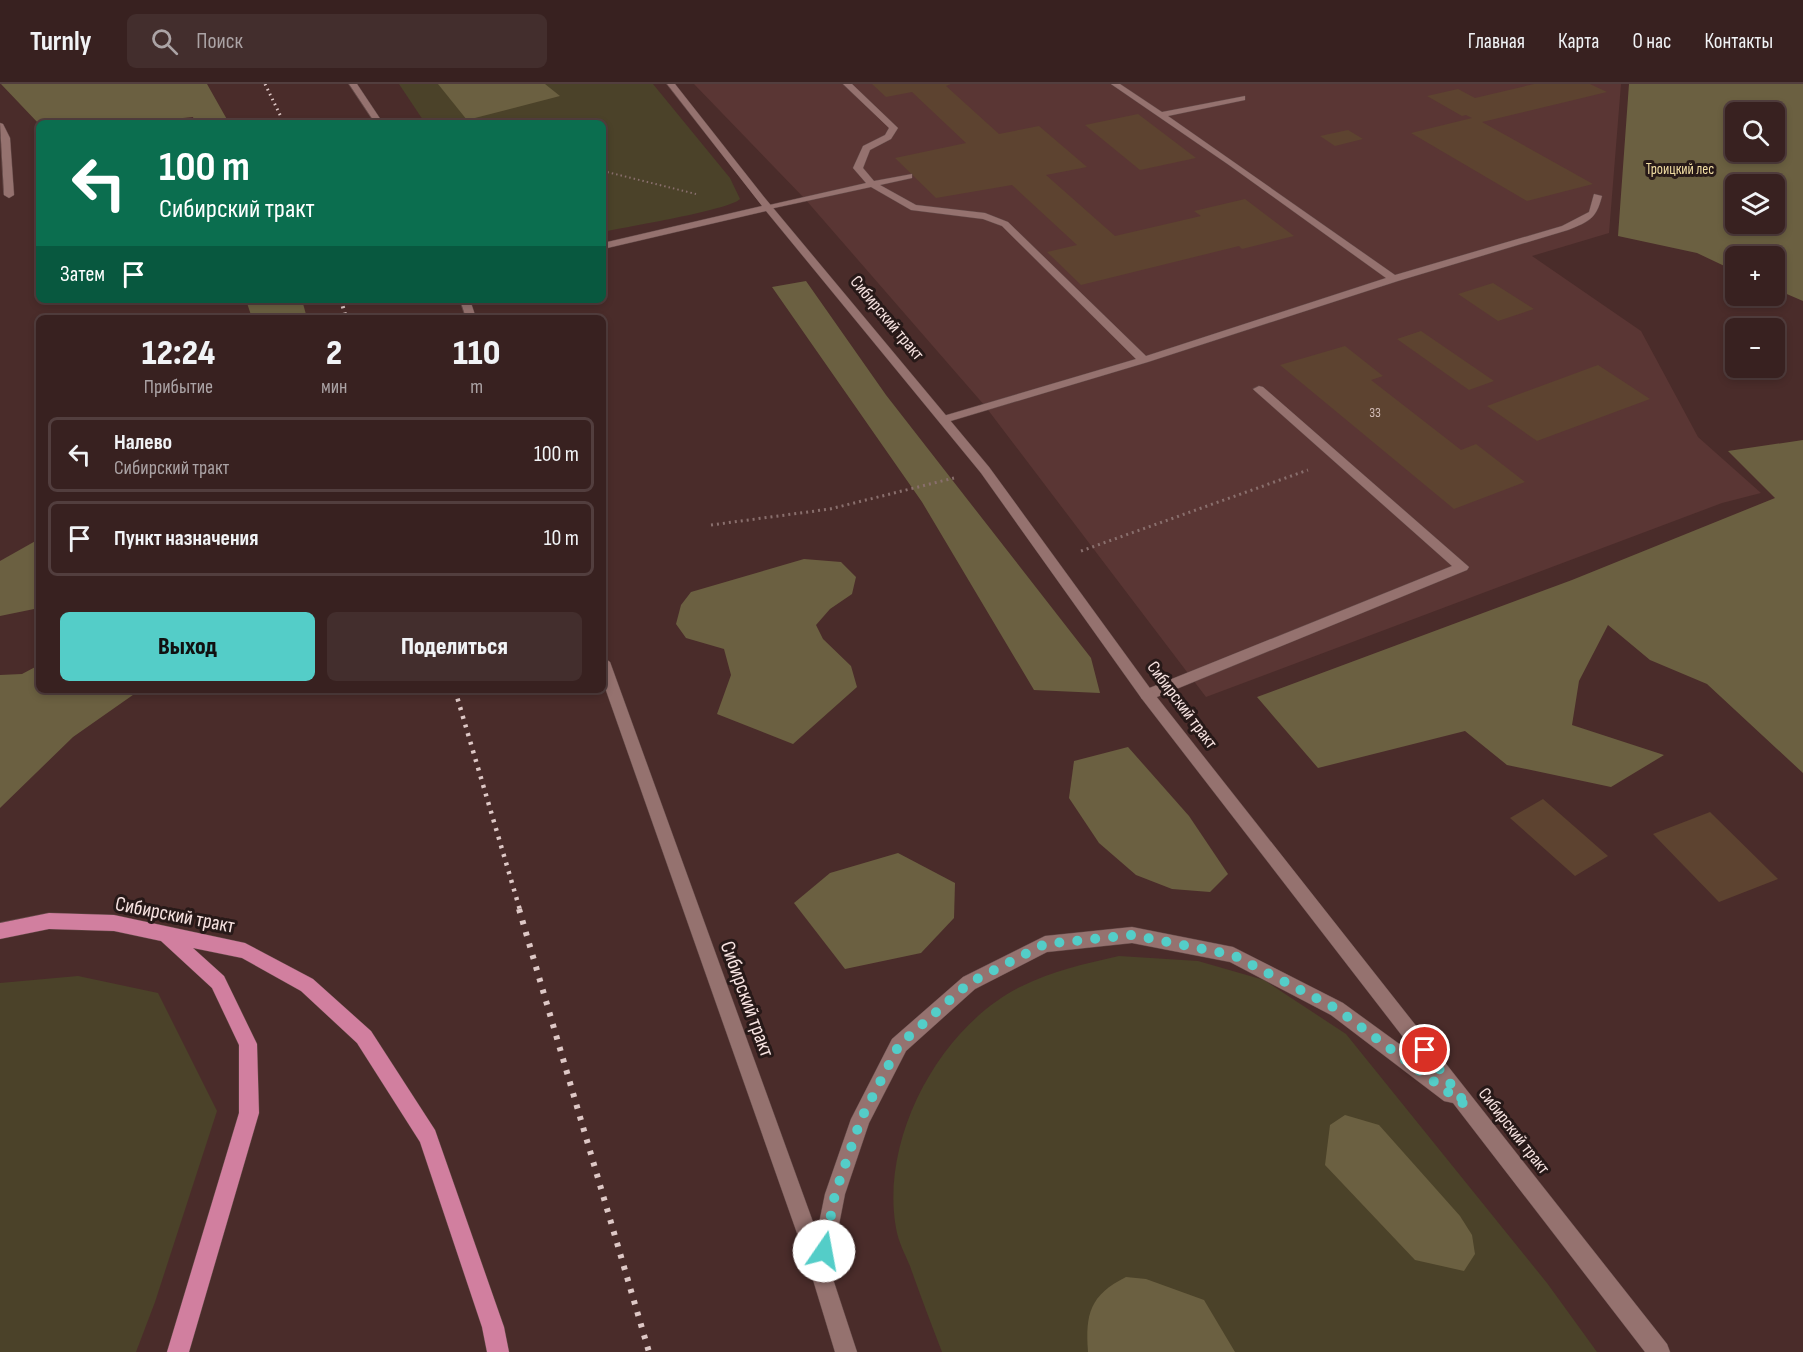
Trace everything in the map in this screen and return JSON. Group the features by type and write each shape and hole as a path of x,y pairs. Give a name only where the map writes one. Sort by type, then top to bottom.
{"main road":[{"name":"Сибирский тракт","path":"0,931 49,921 114,923 245,951 307,985 364,1037 428,1137 493,1327 498,1352"},
{"path":"165,933 218,981 248,1044 249,1113 178,1352"}],"street":[{"path":"353,84 377,120"},
{"name":"Сибирский тракт","path":"670,84 768,208 985,470 1147,695 1659,1352"},
{"path":"847,84 894,128 888,137 866,148 858,168 872,184 914,208 985,216 1005,224 1144,360"},
{"path":"1115,84 1394,279"},
{"path":"1161,115 1242,98"},
{"path":"0,126 6,138 9,195"},
{"path":"606,245 909,176"},
{"path":"944,418 1144,360 1394,279 1565,228 1582,221 1593,213 1597,196"},
{"path":"1147,695 1462,567 1259,389"},
{"name":"Сибирский тракт","path":"606,670 820,1270 846,1352"},
{"path":"820,1270 835,1194 861,1119 899,1045 969,983 1045,944 1132,935 1233,955 1337,1009 1468,1107"}],"path":[{"path":"606,172 704,196"},
{"path":"1077,552 1339,459"},
{"path":"711,525 830,509 985,470"}],"shaded area":[{"path":"399,84 653,84 730,178 740,199 698,213 606,231 606,120 423,120"},
{"path":"694,84 1621,84 1609,233 1532,256 1641,331 1698,437 1761,493 1722,503 1206,697 985,406 805,199"},
{"path":"1119,956 1198,961 1264,980 1346,1034 1547,1283 1597,1352 942,1352 900,1243 896,1228 893,1194 897,1159 907,1123 922,1089 941,1058 964,1029 991,1005 1020,987 1056,972"},
{"path":"78,976 158,993 217,1111 155,1302 136,1352 0,1352 0,983"}],"green space":[{"path":"1,84 207,84 227,120 194,120 193,117 163,120 36,121"},
{"path":"438,84 545,84 560,96 467,120"},
{"name":"Троицкий лес","path":"1629,84 1803,84 1803,301 1785,293 1785,246 1725,246 1725,266 1697,253 1618,236"},
{"path":"806,281 886,395 1091,658 1100,693 1034,690 922,502 772,287"},
{"path":"247,303 303,303 306,315 251,315"},
{"path":"1803,440 1803,773 1707,684 1650,660 1608,625 1579,681 1572,725 1664,755 1611,787 1507,765 1465,731 1318,768 1257,697 1572,580 1775,498 1728,451"},
{"path":"36,541 36,609 0,616 0,561"},
{"path":"804,559 841,562 856,577 852,594 830,609 816,625 823,639 851,666 857,687 793,744 717,714 731,675 724,649 686,638 676,624 681,605 691,592"},
{"path":"36,667 36,693 136,693 73,737 0,808 0,675 22,674"},
{"path":"1128,747 1189,816 1228,874 1210,892 1172,889 1136,875 1099,843 1069,798 1074,761"},
{"path":"898,853 955,883 954,918 921,953 845,969 794,903 830,873"},
{"path":"1345,1115 1379,1125 1460,1216 1472,1235 1475,1254 1464,1271 1415,1260 1325,1165 1330,1125"},
{"path":"1126,1277 1146,1279 1204,1300 1235,1352 1088,1352 1088,1327 1092,1307 1104,1291"}],"building":[{"path":"872,84 951,84 946,86 999,134 1039,126 1087,167 1046,175 1115,236 1201,216 1194,211 1245,199 1294,236 1242,249 1239,246 1081,285 1047,252 1077,245 1012,185 936,198 895,158 966,143 912,92 886,97"},
{"path":"1534,84 1590,84 1607,92 1482,122 1593,184 1527,201 1411,133 1472,118 1462,116 1427,96 1458,89 1475,98"},
{"path":"1138,114 1196,158 1140,170 1085,125"},
{"path":"1348,130 1363,139 1335,146 1320,136"},
{"path":"1493,283 1534,309 1498,321 1458,294"},
{"path":"1421,331 1494,381 1469,390 1397,339"},
{"path":"1345,346 1383,376 1371,380 1461,450 1476,444 1525,482 1454,509 1280,365"},
{"path":"1598,365 1650,399 1537,441 1487,406"},
{"path":"1543,799 1608,856 1575,876 1510,818"},
{"path":"1710,812 1778,879 1719,902 1653,834"}],"railway":[{"path":"265,84 283,120"},
{"path":"342,303 345,315"},
{"path":"456,693 520,910"},
{"path":"519,909 649,1352"}],"route":[{"path":"824,1251 835,1194 861,1119 899,1045 969,983 1045,944 1132,935 1233,955 1337,1009 1468,1107 1425,1050"}]}
